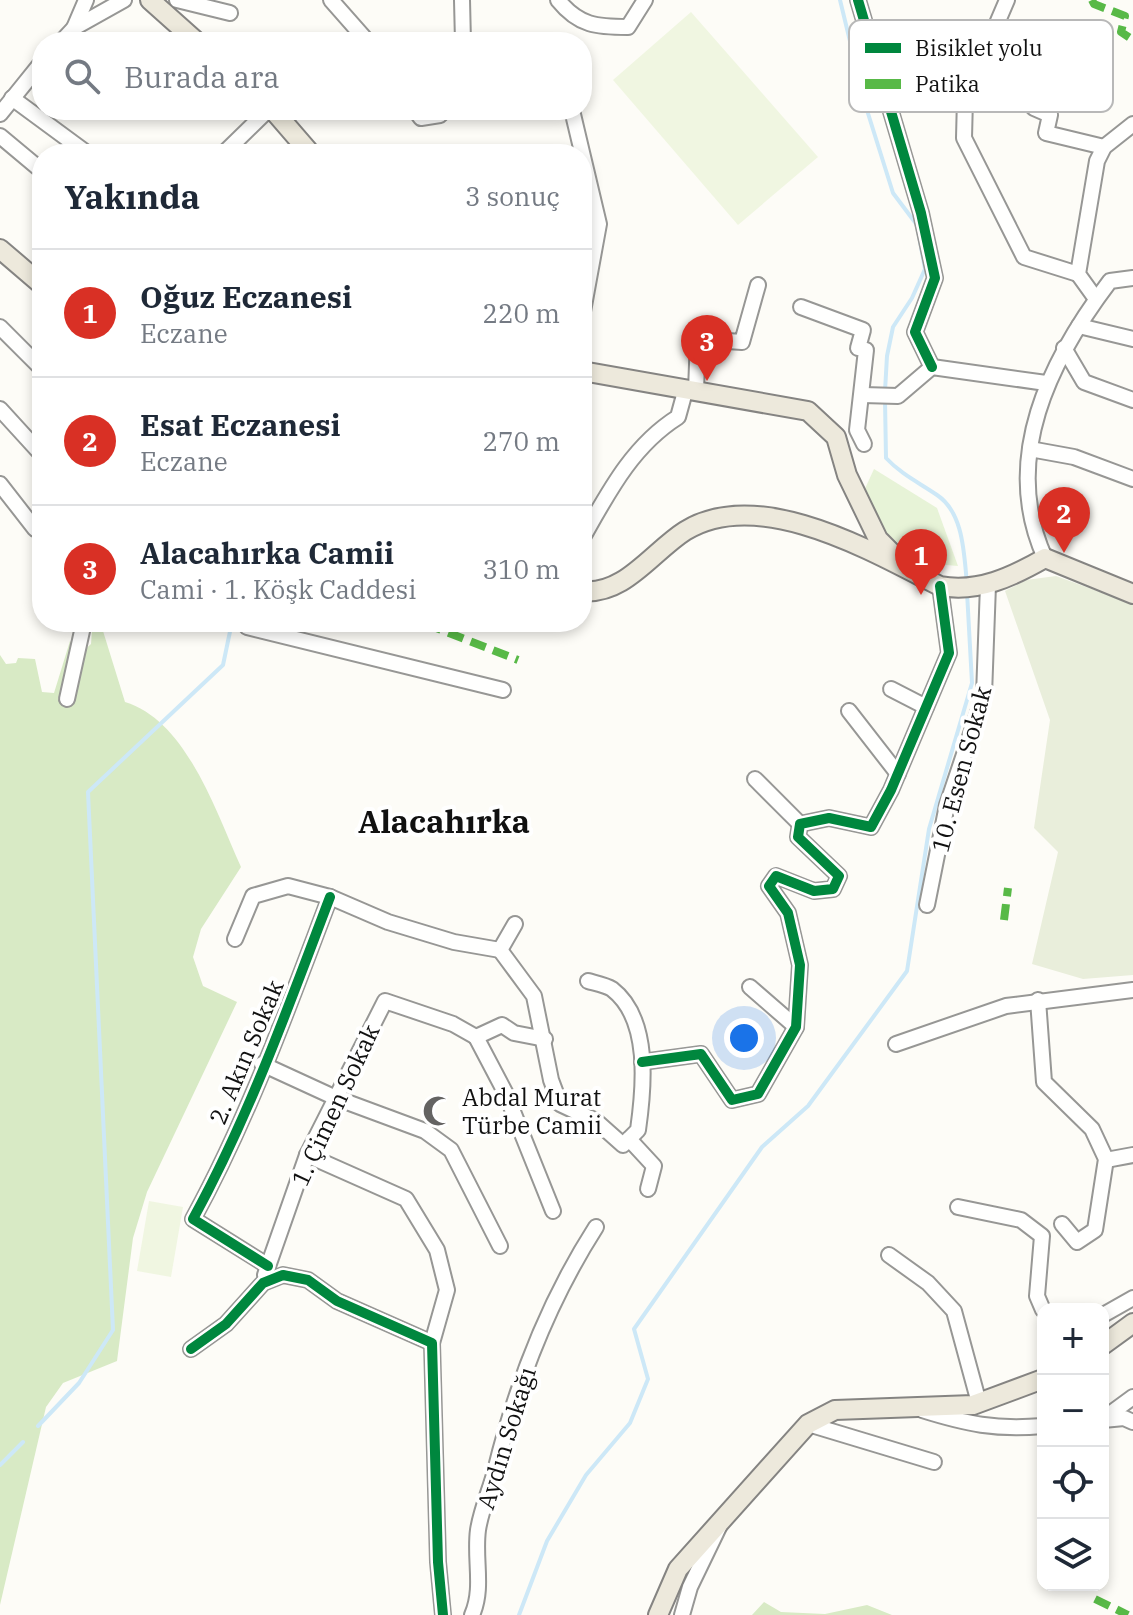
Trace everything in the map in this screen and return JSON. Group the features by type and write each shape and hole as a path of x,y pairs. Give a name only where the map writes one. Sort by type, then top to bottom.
{"main road":[{"path":"150,0 186,32"},
{"path":"279,120 302,144"},
{"path":"0,249 32,276"},
{"path":"592,373 808,411 836,437 847,475 878,539 908,570"},
{"path":"592,592 601,592 616,586 687,530 720,518 760,517 799,523 948,588 988,585 1045,558 1133,594"},
{"path":"1109,1341 1133,1323"},
{"path":"658,1615 678,1569 808,1424 835,1410 979,1403 1037,1381"}],"street":[{"path":"74,28 86,0"},
{"path":"70,32 124,0"},
{"path":"177,0 230,13"},
{"path":"331,0 359,32"},
{"path":"462,0 463,32"},
{"path":"558,0 566,11 594,27 628,27 645,0"},
{"path":"858,0 864,20"},
{"path":"998,20 1007,0"},
{"path":"0,114 32,74"},
{"path":"12,98 32,113"},
{"path":"891,112 921,213 935,278 915,332 932,367"},
{"path":"965,112 964,138 1024,257 1078,274 1096,299"},
{"path":"1043,112 1050,115 1046,133 1104,147"},
{"path":"42,120 74,144"},
{"path":"234,144 259,120"},
{"path":"574,120 580,144"},
{"path":"1078,274 1097,161 1104,147 1133,124"},
{"path":"0,136 32,163"},
{"path":"592,194 599,224 592,262"},
{"path":"1045,558 1028,515 1030,449 1046,383 1064,348 1110,281 1133,278"},
{"path":"592,523 634,454 656,431 678,417 691,389 698,339 742,342 758,285"},
{"path":"801,307 863,330 858,348 866,350 867,395 857,430 864,444"},
{"path":"1079,326 1133,339"},
{"path":"0,327 32,359"},
{"path":"1064,348 1084,382 1133,400"},
{"path":"867,395 898,396 932,367 1046,383"},
{"path":"0,409 32,444"},
{"path":"1030,449 1074,457 1133,479"},
{"path":"0,484 32,525"},
{"name":"10. Esen Sokak","path":"927,905 947,805 984,695 988,585"},
{"path":"800,824 829,818 871,827 898,774 949,653 948,588"},
{"path":"67,699 82,632"},
{"path":"267,632 503,690"},
{"path":"891,689 926,707"},
{"path":"849,711 898,774"},
{"path":"755,779 800,824"},
{"path":"642,1062 701,1054 732,1100 758,1094 796,1027 800,965 788,913 769,886 776,876 814,891 833,889 839,876 798,837 800,824"},
{"path":"235,939 253,896 288,886 330,897 388,922 454,942 500,950 534,996 551,1080 560,1104 596,1121 623,1145 638,1130 642,1062 632,1017 611,988 588,981"},
{"name":"2. Akın Sokak","path":"268,1266 193,1219 214,1182 330,897"},
{"path":"500,950 515,924"},
{"path":"750,987 796,1027"},
{"path":"896,1044 962,1019 1038,1000 1133,990"},
{"path":"1038,1000 1044,1082 1092,1129 1106,1160 1095,1230 1077,1242 1062,1224"},
{"name":"1. Çimen Sokak","path":"263,1283 307,1155 385,1001 453,1024 476,1037"},
{"path":"545,1039 514,1033 502,1025 476,1037 506,1094 553,1211"},
{"path":"262,1064 336,1098 425,1131 451,1150 500,1246"},
{"path":"629,1139 654,1166 648,1189"},
{"path":"307,1155 406,1199 437,1250 447,1290 432,1343 443,1615"},
{"path":"1106,1160 1133,1155"},
{"path":"958,1207 1021,1220 1042,1236 1037,1296 1040,1303"},
{"name":"Aydın Sokağı","path":"472,1615 478,1601 478,1530 510,1410 524,1368 572,1264 596,1227"},
{"path":"889,1255 928,1283 954,1311 979,1403"},
{"path":"191,1349 226,1324 263,1283 283,1275 308,1280 337,1301 432,1343"},
{"path":"1109,1312 1133,1298"},
{"path":"1109,1415 1133,1397"},
{"path":"908,1405 969,1425 1002,1429 1037,1426"},
{"path":"1109,1419 1124,1418 1133,1422"},
{"path":"808,1424 934,1462"},
{"path":"682,1615 690,1587 722,1517"}],"green space":[{"path":"691,12 818,157 738,225 613,80"},
{"path":"874,469 937,508 958,566 923,563 885,532 863,493"},
{"path":"1056,576 1133,604 1133,975 1083,979 1032,964 1058,852 1034,828 1050,720 1005,591 1026,580"},
{"path":"92,632 103,632 125,702 147,712 166,728 182,748 210,796 241,867 201,929 193,957 203,986 237,1002 147,1192 133,1238 117,1361 63,1383 46,1407 0,1605 0,655 6,664 16,663 18,658 35,659 42,692 54,693 70,641 80,654 91,644"},
{"path":"149,1201 183,1207 171,1277 137,1271"},
{"path":"764,1602 781,1612 825,1614 867,1605 892,1615 752,1615"}],"waterway":[{"path":"840,0 849,37"},
{"path":"868,112 893,193 917,225 925,269 912,298 893,327 885,391"},
{"path":"885,400 886,458 937,495 953,512 961,535 967,584"},
{"path":"519,1615 547,1541 586,1475 630,1423 648,1379 634,1329 762,1147 808,1106 907,971 929,829 972,683 967,592"},
{"path":"38,1426 79,1383 113,1330 88,792 223,665 230,632"},
{"path":"0,1465 23,1442"}],"marked path":[{"path":"1092,0 1094,4 1125,16 1121,32 1133,40"},
{"path":"446,632 518,660"},
{"path":"1004,920 1008,888"},
{"path":"1095,1599 1128,1615"}],"cycle path":[{"path":"858,0 864,20"},
{"path":"891,112 921,213 935,278 915,332 932,367"},
{"path":"642,1062 701,1054 732,1100 758,1094 796,1027 800,965 788,913 769,886 776,876 814,891 833,889 839,876 798,837 800,824 829,818 871,827 891,790 949,653 940,586"},
{"path":"268,1266 193,1219 250,1101 330,897"},
{"path":"191,1349 226,1324 263,1283 283,1275 308,1280 337,1301 432,1343 438,1562 443,1615"}],"place":[{"name":"Alacahırka Camii","path":"707,381"},
{"name":"Esat Eczanesi","path":"1064,553"},
{"name":"Oğuz Eczanesi","path":"921,595"},
{"name":"Abdal Murat Türbe Camii","path":"438,1111"}],"district":[{"name":"Alacahırka","path":"444,821"}]}
